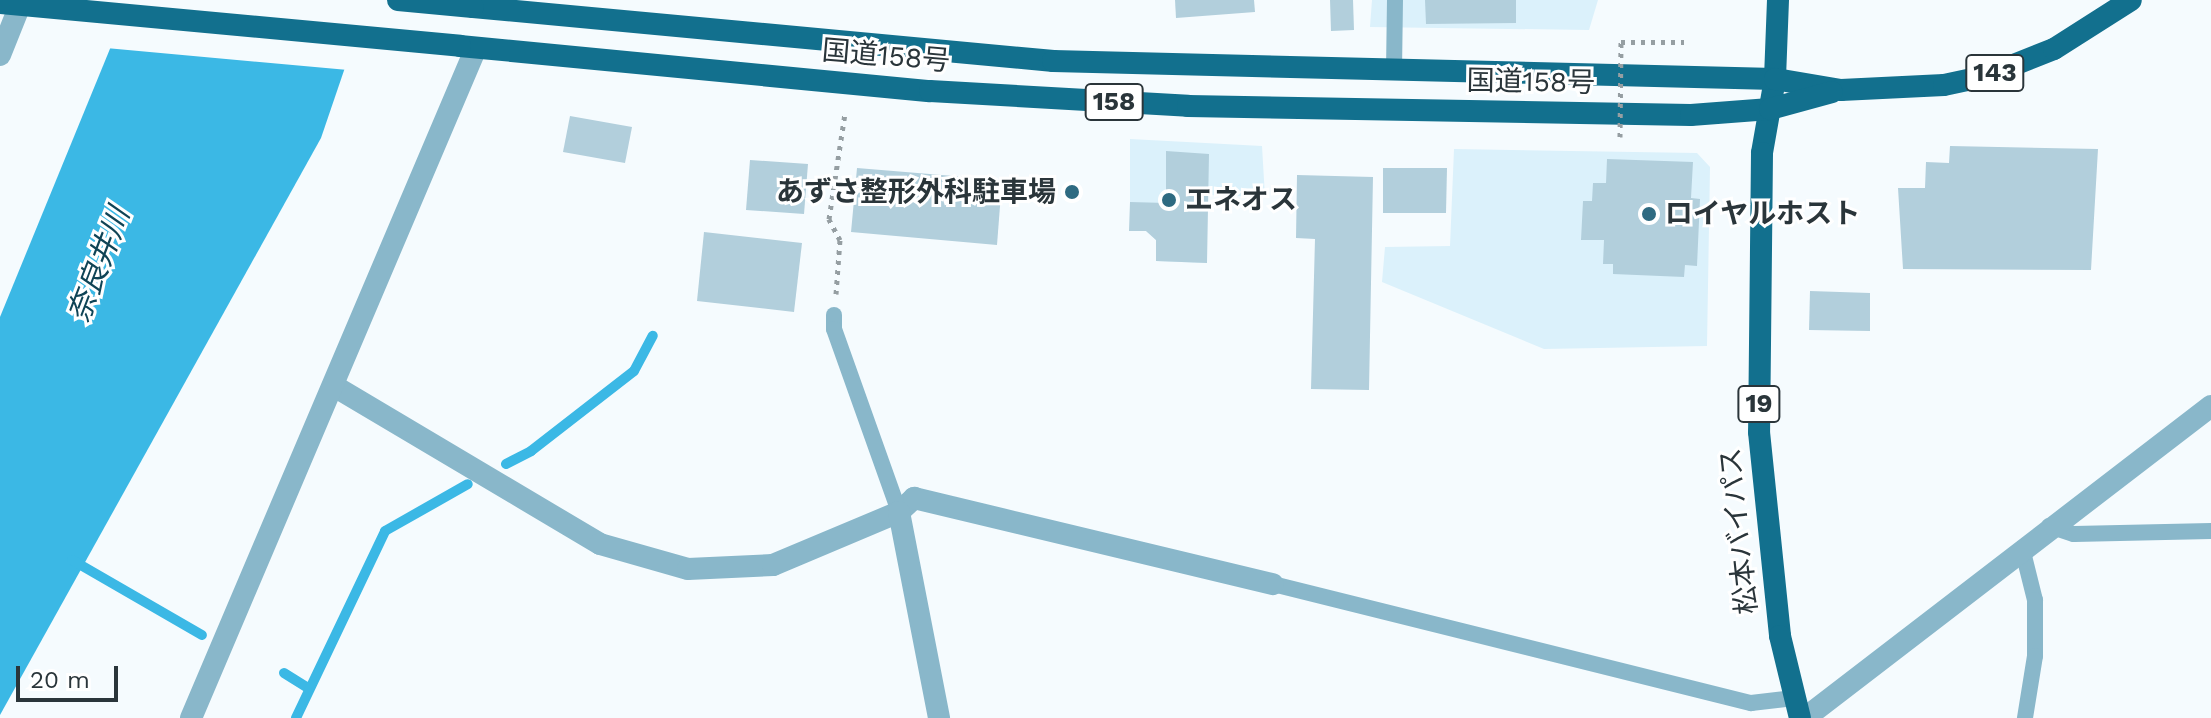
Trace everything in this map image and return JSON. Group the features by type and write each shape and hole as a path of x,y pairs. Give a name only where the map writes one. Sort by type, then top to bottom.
{"highway":[{"name":"国道158号","path":"398,0 1053,61 1775,79"},
{"name":"松本バイパス","path":"1778,0 1775,79 1762,153 1759,432 1780,636 1800,711"},
{"name":"143","path":"1770,109 1841,90 1944,85 1986,76 2054,49 2131,0"},
{"name":"国道158号","path":"0,3 930,91 1188,106 1691,115 1770,109"},
{"name":"143","path":"1775,79 1841,90"}],"street":[{"path":"0,55 22,0"},
{"path":"191,718 334,386 468,47"},
{"path":"334,386 600,544 688,569 773,565 899,512 914,498 1273,584"},
{"path":"1800,711 2211,406"},
{"path":"899,512 939,718"}],"lane":[{"path":"1394,71 1395,0"},
{"path":"834,315 834,329 899,512"},
{"path":"2049,526 2074,534 2211,531"},
{"path":"2022,548 2035,600 2035,656 2025,718"},
{"path":"1273,584 1751,703 1800,711"}],"path":[{"path":"1620,137 1621,42 1684,42"},
{"path":"834,315 840,240 829,219 845,113"}],"shaded area":[{"path":"1372,0 1598,0 1589,30 1370,27"},
{"name":"エネオス","path":"1130,139 1262,146 1265,197 1207,195 1207,263 1156,261 1156,240 1146,231 1130,231"},
{"path":"1454,149 1697,153 1710,167 1707,346 1544,349 1382,282 1385,247 1450,246"}],"water":[{"name":"奈良井川","path":"130,0 368,0 321,138 0,715 0,317"}],"pier":[{"path":"125,0 372,0 348,70 106,48"}],"building":[{"path":"1175,0 1254,0 1255,12 1176,18"},
{"path":"1330,0 1353,0 1354,30 1331,31"},
{"path":"1425,0 1516,0 1516,23 1426,24"},
{"path":"570,116 632,127 625,163 563,152"},
{"path":"1950,146 2098,149 2091,270 1903,269 1898,188 1925,188 1926,162 1949,163"},
{"path":"1166,151 1209,154 1207,263 1156,261 1156,240 1146,231 1129,231 1130,202 1166,203"},
{"path":"1607,159 1693,162 1691,198 1700,199 1697,266 1685,265 1684,277 1613,274 1613,264 1603,264 1604,240 1581,240 1583,201 1592,201 1593,183 1606,183"},
{"path":"750,160 808,164 804,214 746,210"},
{"path":"857,168 1002,180 997,245 851,232"},
{"path":"1383,168 1447,168 1446,213 1383,213"},
{"path":"1297,175 1373,177 1369,390 1311,389 1315,239 1296,238"},
{"path":"704,232 802,243 794,312 697,301"},
{"path":"1810,291 1870,293 1870,331 1809,330"}],"waterway":[{"path":"506,464 531,451 634,371 653,336"},
{"path":"296,718 385,531 468,484"},
{"path":"72,560 202,635"},
{"path":"284,673 306,687"}],"place":[{"name":"あずさ整形外科駐車場","path":"1072,192"},
{"name":"エネオス","path":"1169,200"},
{"name":"ロイヤルホスト","path":"1649,214"}]}
